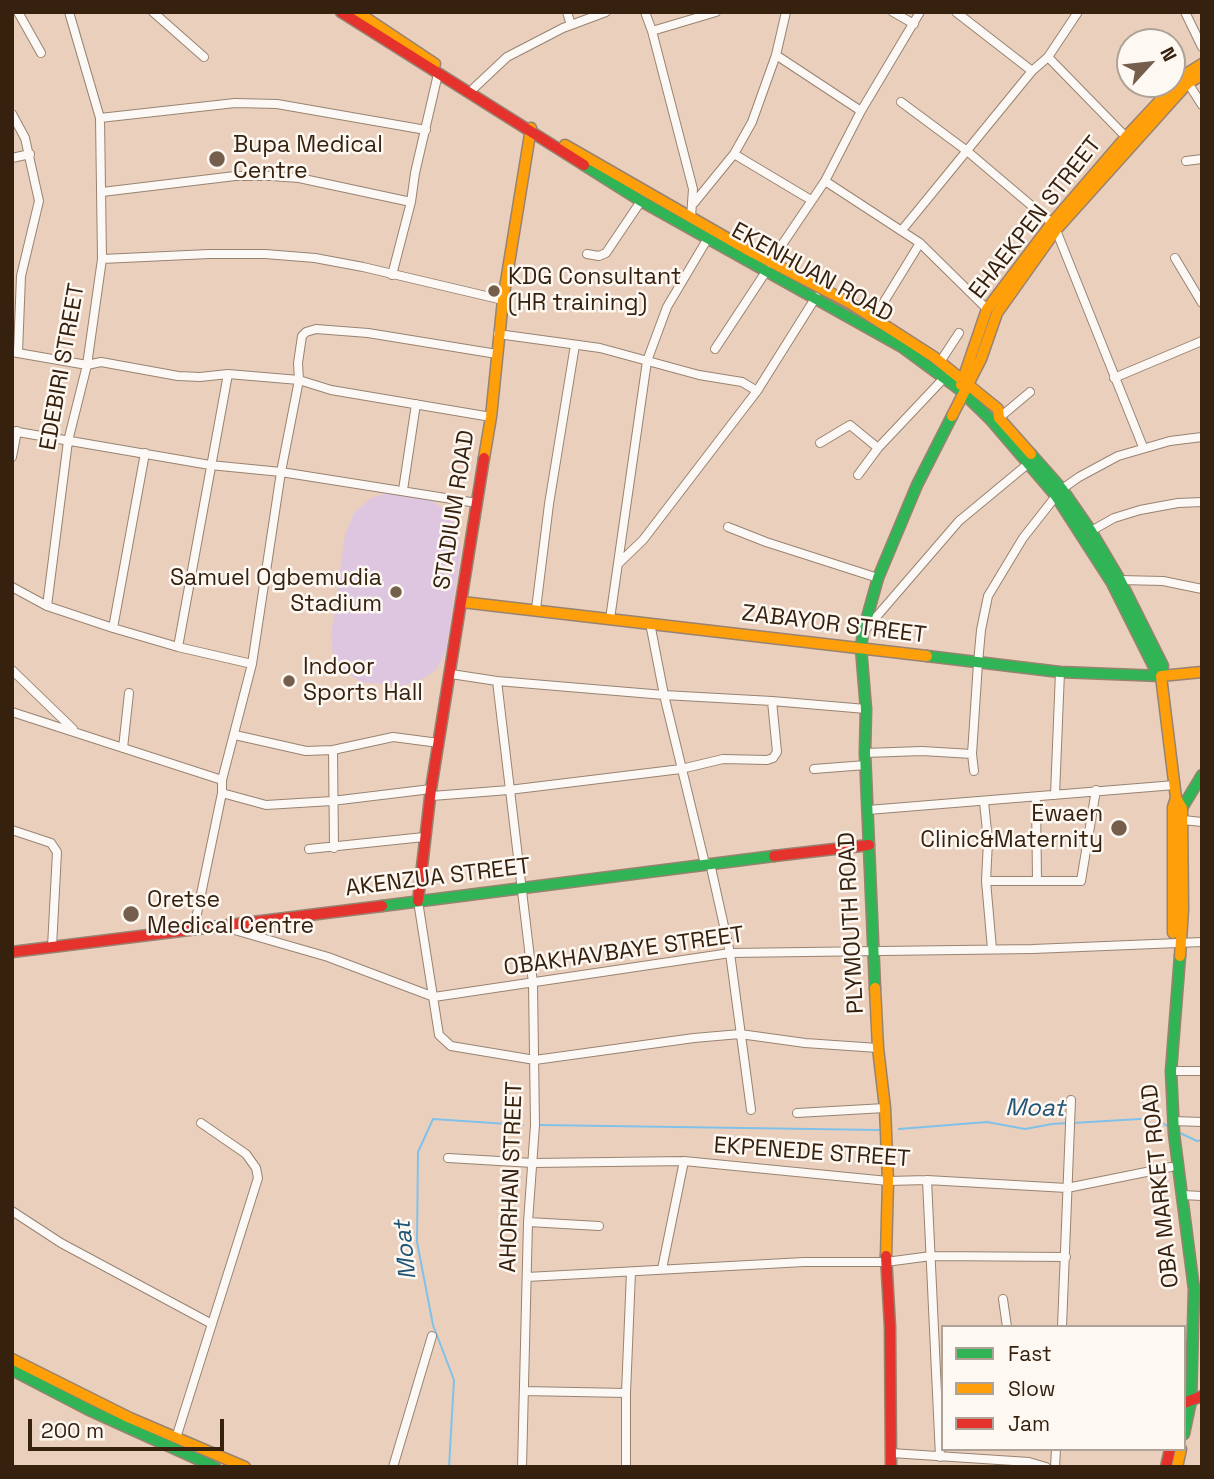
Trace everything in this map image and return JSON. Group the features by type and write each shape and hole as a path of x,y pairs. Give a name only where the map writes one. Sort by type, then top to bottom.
{"street":[{"path":"18,12 41,53"},
{"name":"EDEBIRI STREET","path":"47,606 68,441 88,365 102,259 100,118 69,12"},
{"path":"153,12 204,57"},
{"name":"EKENHUAN ROAD","path":"341,12 438,74 643,192 691,216 998,409 999,418 1091,531 1120,580 1163,666 1161,676 1173,772 1177,797 1182,808"},
{"name":"EKENHUAN ROAD","path":"357,12 641,201 708,238 874,318 940,362 1059,493 1112,583 1161,676"},
{"path":"567,12 570,25"},
{"path":"474,88 507,57 570,25 606,12"},
{"path":"645,12 693,189 691,216"},
{"path":"652,31 716,12"},
{"path":"694,203 734,154 752,122 776,55 786,12"},
{"path":"893,12 914,24"},
{"path":"715,349 825,181 920,12"},
{"path":"956,12 1032,71"},
{"path":"902,230 1032,71 1048,57 1078,12"},
{"path":"1185,12 1202,47"},
{"path":"776,55 862,111"},
{"path":"1048,57 1126,137"},
{"name":"EHAEKPEN STREET","path":"1186,79 1202,64"},
{"path":"392,275 411,202 438,74"},
{"path":"1186,81 1202,105"},
{"name":"EHAEKPEN STREET","path":"963,389 987,309 1126,137 1166,98"},
{"name":"EHAEKPEN STREET","path":"963,389 981,359 997,313 1054,226 1169,98"},
{"path":"901,102 967,151 1054,226 1143,447"},
{"path":"100,118 235,103 277,104 426,130"},
{"path":"12,114 30,154 39,201 21,276 15,352 88,365 101,362 178,376 228,374 299,380 331,390 491,417"},
{"name":"STADIUM ROAD","path":"418,901 424,837 491,417 498,334 531,128"},
{"path":"12,158 30,154"},
{"path":"734,154 811,200"},
{"path":"1186,161 1202,159"},
{"path":"102,192 235,176 271,176 299,178 411,202"},
{"path":"825,181 920,243 987,309"},
{"path":"587,254 598,257 606,253 641,201"},
{"path":"610,619 647,362 667,307 708,238"},
{"path":"874,318 920,243"},
{"path":"102,259 265,254 315,258 503,300"},
{"path":"1175,258 1202,303"},
{"path":"619,563 643,540 757,391 816,297"},
{"path":"194,928 222,793 222,780 253,664 281,472 299,380 298,363 302,336 310,330 368,333 497,354"},
{"path":"940,362 959,333"},
{"path":"498,334 600,348 699,376 742,382 757,391"},
{"path":"1114,378 1202,341"},
{"path":"536,609 549,503 575,345"},
{"path":"178,647 228,374"},
{"path":"858,475 878,448 945,377"},
{"name":"PLYMOUTH ROAD","path":"891,1467 890,1327 886,1262 888,1181 885,1108 878,1048 865,759 866,709 861,648 878,578 917,485 963,389"},
{"path":"999,418 1030,393"},
{"path":"403,490 415,404"},
{"path":"820,443 850,425 878,448"},
{"path":"12,457 15,431 210,465 281,472 477,503"},
{"path":"974,771 972,754 981,630 989,596 1023,538 1059,493 1079,477 1118,456 1143,447 1202,437"},
{"path":"113,628 145,453"},
{"path":"863,632 959,521 1029,463"},
{"path":"1091,531 1114,518 1140,510 1202,502"},
{"path":"728,527 878,578"},
{"path":"1120,580 1163,580 1202,589"},
{"path":"12,587 47,606 113,628 178,647 253,664"},
{"name":"ZABAYOR STREET","path":"462,602 1060,672 1161,676 1202,672"},
{"path":"650,623 681,769 730,953 751,1110"},
{"path":"12,670 76,732"},
{"path":"1055,795 1060,672"},
{"path":"451,674 497,681 866,709"},
{"name":"AHORHAN STREET","path":"497,681 533,983 533,1163 528,1222 522,1467"},
{"path":"124,748 129,693"},
{"path":"222,793 266,805 509,790 681,769 708,765 723,759 767,760 773,758 777,752 772,701"},
{"path":"42,722 47,706"},
{"path":"12,712 222,780"},
{"path":"235,735 306,751 333,750 393,737 439,743"},
{"path":"333,750 334,848"},
{"path":"814,769 922,751 972,754"},
{"path":"1173,772 1188,780 1201,777"},
{"path":"1182,808 1201,777"},
{"path":"868,810 1175,785"},
{"path":"986,881 1080,881 1096,790"},
{"path":"1035,797 1037,880"},
{"name":"OBA MARKET ROAD","path":"1177,797 1173,807 1176,942 1171,1072 1173,1121 1194,1289 1194,1343 1188,1402"},
{"path":"984,802 988,841 986,881 992,949"},
{"name":"OBA MARKET ROAD","path":"1182,808 1183,909 1176,942 1164,1048 1164,1108 1184,1253 1186,1325"},
{"path":"1183,820 1202,822"},
{"path":"12,830 51,843 57,852 52,947"},
{"path":"309,849 424,837"},
{"name":"AKENZUA STREET","path":"12,952 520,890 707,863 869,845"},
{"path":"418,901 439,1035 451,1046 535,1060 740,1034 805,1043 878,1048"},
{"name":"OBAKHAVBAYE STREET","path":"218,925 328,957 434,997 730,953 874,953 1202,942"},
{"path":"1171,1072 1202,1071"},
{"path":"1062,1325 1071,1100"},
{"path":"797,1113 885,1108"},
{"path":"1173,1121 1202,1122"},
{"path":"176,1438 210,1323 258,1178 252,1161 246,1154 201,1123"},
{"name":"EKPENEDE STREET","path":"448,1158 533,1163 684,1161 888,1181 927,1180 1067,1188 1171,1167"},
{"path":"662,1269 684,1161"},
{"path":"927,1180 940,1457"},
{"path":"1182,1195 1202,1196"},
{"path":"12,1211 61,1242 210,1323"},
{"path":"528,1222 599,1226"},
{"path":"527,1277 804,1262 886,1262 931,1256 1066,1257"},
{"path":"626,1467 631,1272"},
{"path":"1003,1298 1007,1325"},
{"path":"393,1467 432,1336"},
{"path":"12,1359 130,1418 245,1467"},
{"path":"12,1370 89,1410 215,1467"},
{"path":"524,1391 626,1393"},
{"path":"1188,1402 1202,1396"},
{"path":"1009,1451 1009,1461"},
{"path":"891,1452 1029,1462 1045,1467"}],"shaded area":[{"name":"Samuel Ogbemudia Stadium","path":"391,492 429,498 447,512 457,529 461,550 446,651 437,669 421,680 401,686 362,682 344,671 333,656 331,635 345,535 354,513 371,498"}],"waterway":[{"name":"Moat","path":"1073,1123 1156,1118 1167,1126"},
{"name":"Moat","path":"449,1467 454,1380 433,1325 417,1242 418,1152 433,1119 523,1125"},
{"name":"Moat","path":"899,1129 987,1122 1025,1129 1068,1123"},
{"name":"Moat","path":"540,1125 879,1130"},
{"path":"1180,1133 1197,1141 1202,1140"}],"traffic: fast":[{"path":"584,165 641,201 902,347 959,389 990,419 1056,496 1112,583 1161,676"},
{"path":"875,988 865,753 866,709 861,648 863,632 878,578 917,485 952,416"},
{"path":"1031,454 1062,489 1120,580 1163,666 1161,676"},
{"path":"927,656 1060,672 1161,676"},
{"path":"1182,808 1202,775"},
{"path":"382,906 774,856"},
{"path":"1180,956 1171,1071 1174,1134 1194,1289 1191,1401 1186,1425"},
{"path":"12,1370 89,1410 215,1467"}],"traffic: slow":[{"path":"357,12 435,64"},
{"path":"961,385 987,309 1052,223 1126,137 1183,76 1202,64"},
{"path":"952,416 981,359 997,313 1056,230 1188,83 1202,75"},
{"path":"484,458 503,300 531,128"},
{"path":"565,145 746,249 850,303 934,357 998,409 999,418 1031,454"},
{"path":"462,602 927,656"},
{"path":"1180,956 1183,909 1182,808 1176,798 1161,676 1202,672"},
{"path":"1173,933 1173,807 1176,798"},
{"path":"875,988 888,1181 886,1256"},
{"path":"12,1359 130,1418 245,1467"},
{"path":"1177,1467 1181,1451"}],"traffic: jam":[{"path":"341,12 584,165"},
{"path":"418,901 431,789 484,458"},
{"path":"774,856 869,845"},
{"path":"12,952 382,906"},
{"path":"886,1256 890,1327 891,1467"},
{"path":"1186,1402 1202,1396"},
{"path":"1166,1467 1170,1451"}],"place":[{"name":"Bupa Medical Centre","path":"217,159"},
{"name":"KDG Consultant (HR training)","path":"494,291"},
{"name":"Samuel Ogbemudia Stadium","path":"396,592"},
{"name":"Indoor Sports Hall","path":"289,681"},
{"name":"Ewaen Clinic&Maternity","path":"1119,828"},
{"name":"Oretse Medical Centre","path":"131,914"}]}
